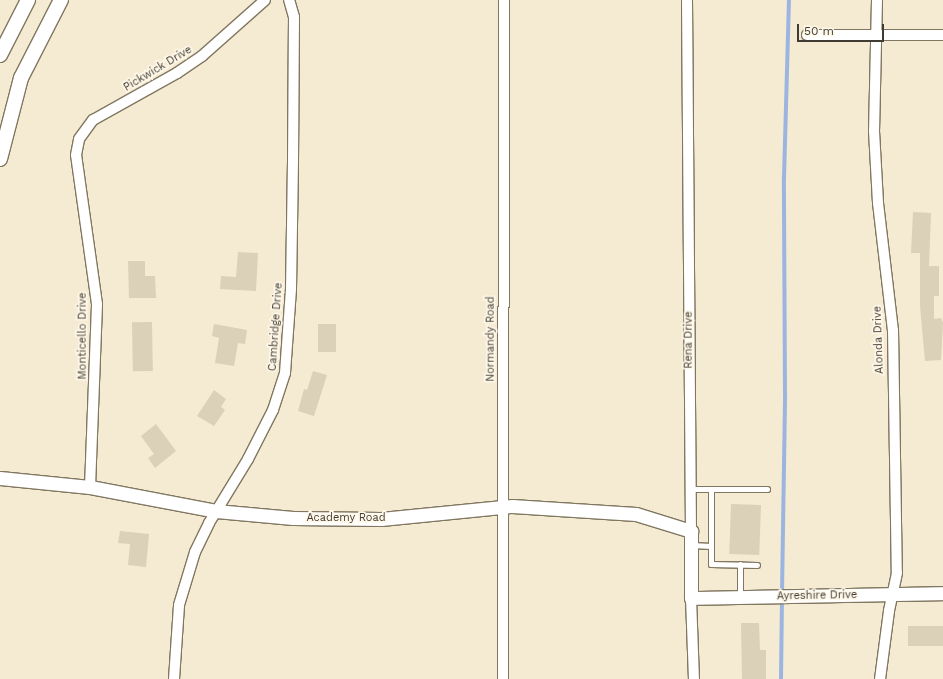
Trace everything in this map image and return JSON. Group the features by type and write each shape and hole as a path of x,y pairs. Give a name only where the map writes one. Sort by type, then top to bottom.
{"main road":[{"path":"0,55 28,0"},
{"path":"0,159 21,78 61,0"}],"street":[{"name":"Pickwick Drive","path":"79,139 93,120 178,73 202,56 265,0"},
{"name":"Cambridge Drive","path":"174,679 177,625 184,587 195,552 216,511 248,459 273,410 285,373 291,289 293,152 294,17 289,0"},
{"name":"Normandy Road","path":"503,679 504,0"},
{"name":"Rena Drive","path":"687,0 690,489 692,531 691,598 694,679"},
{"name":"Alonda Drive","path":"877,0 875,37 876,160 893,330 897,573 892,594 880,679"},
{"path":"807,35 875,37 943,36"},
{"name":"Monticello Drive","path":"79,139 76,155 97,304 90,487"},
{"name":"Academy Road","path":"0,478 90,487 216,511 293,518 381,519 503,506 636,514 692,531"},
{"name":"Ayreshire Drive","path":"691,598 943,593"}],"lane":[{"path":"690,489 767,489"},
{"path":"711,489 711,564 757,564"},
{"path":"691,545 711,546"},
{"path":"740,564 740,597"}],"building":[{"path":"913,212 931,213 929,266 939,266 939,296 934,296 934,319 941,318 943,323 941,360 925,361 920,306 920,253 911,253"},
{"path":"238,252 258,253 256,291 220,289 221,276 236,277"},
{"path":"128,261 145,261 145,276 155,276 156,298 129,298"},
{"path":"132,322 152,322 153,371 133,371"},
{"path":"214,324 247,330 245,344 238,343 234,366 215,363 219,338 212,336"},
{"path":"318,324 336,324 336,352 318,352"},
{"path":"313,371 327,375 314,416 298,411 304,389 307,390"},
{"path":"214,390 226,399 221,407 225,410 214,426 197,416"},
{"path":"156,424 176,451 155,468 148,458 154,454 141,436"},
{"path":"731,504 761,505 759,555 729,554"},
{"path":"120,531 149,534 146,567 128,565 130,544 118,543"},
{"path":"741,623 759,623 760,650 766,650 766,679 742,679"},
{"path":"908,626 943,626 943,646 908,646"}],"waterway":[{"path":"782,593 785,395 784,178 789,0"},
{"path":"781,679 782,599"}]}
